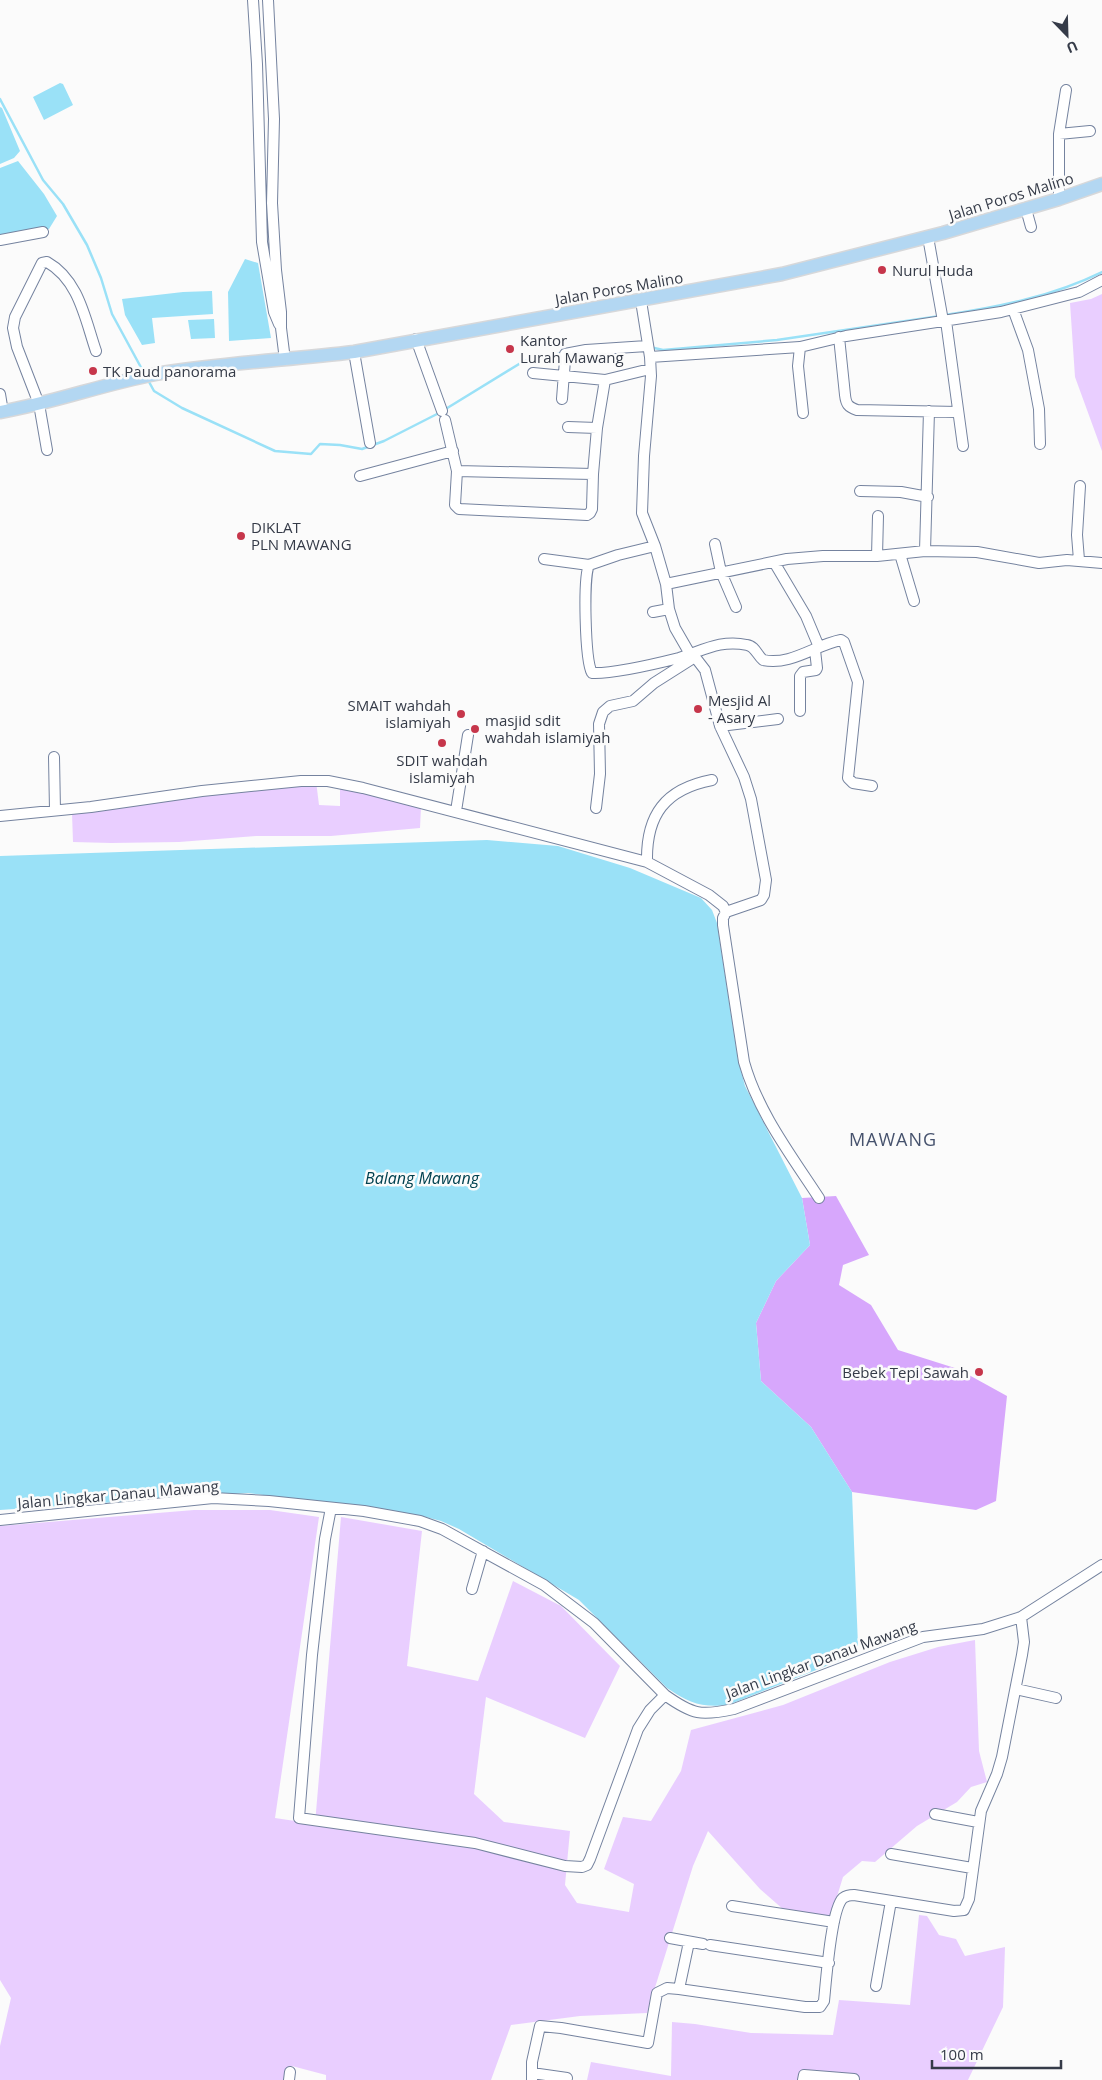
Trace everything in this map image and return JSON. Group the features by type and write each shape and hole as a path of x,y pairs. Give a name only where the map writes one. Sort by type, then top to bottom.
{"main road":[{"name":"Jalan Poros Malino","path":"1,412 39,404 134,378 214,365 285,360 354,352 416,339 641,301 782,274 928,237 1059,199 1102,184"}],"street":[{"path":"253,0 257,64 262,242 274,312 281,328"},
{"path":"268,0 274,119 272,203 276,270 285,360"},
{"path":"1059,199 1059,134 1066,90"},
{"path":"1059,134 1090,131"},
{"path":"1026,209 1031,227"},
{"path":"0,240 43,232"},
{"path":"928,237 944,321 963,446"},
{"path":"47,450 39,404 17,347 13,328 15,317 42,263 47,262 58,269 72,286 96,350"},
{"path":"562,399 565,357 586,350 800,347 928,322 1013,309 1079,292 1102,280"},
{"path":"641,301 650,369 650,397 644,456 642,513 655,546 666,584 669,609 675,628 708,677 720,726 736,757 751,799 766,880 764,895 761,900 726,912 723,918 744,1062 764,1114 819,1198"},
{"path":"1013,309 1028,350 1039,409 1040,444"},
{"path":"839,338 846,405 850,408 857,410 958,412"},
{"path":"416,339 444,415 453,450 457,471 455,505 459,509 579,515 587,515 591,512 597,428 605,380"},
{"path":"800,347 798,366 803,413"},
{"path":"354,352 370,443"},
{"path":"533,373 605,380 650,369"},
{"path":"0,394 1,412"},
{"path":"925,551 929,411"},
{"path":"568,427 597,428"},
{"path":"360,476 453,450"},
{"path":"457,471 593,474"},
{"path":"1079,560 1077,535 1080,486"},
{"path":"860,491 901,492 928,497"},
{"path":"877,556 878,516"},
{"path":"715,544 721,572 736,607"},
{"path":"544,560 589,565 618,554 655,546"},
{"path":"666,584 774,562 823,556 877,556 925,551 977,552 1039,563 1079,560 1102,563"},
{"path":"900,554 914,601"},
{"path":"774,562 806,616 817,648 816,670 803,672 800,676 800,711"},
{"path":"589,565 586,587 587,644 592,673 626,669 693,656"},
{"path":"653,612 669,609"},
{"path":"596,808 600,774 599,724 603,712 610,706 633,701 654,683 693,656 717,645 747,645 756,651 763,660 768,661 795,657 840,640 844,642 855,670 858,692 848,778 853,783 872,786"},
{"path":"720,726 778,719"},
{"path":"456,811 468,735"},
{"path":"54,757 55,810"},
{"path":"647,862 647,843 659,808 680,790 696,783 712,780"},
{"path":"0,816 202,791 301,781 328,781 456,811 647,862 709,895 723,906 726,912"},
{"name":"Jalan Lingkar Danau Mawang","path":"0,1520 213,1498 269,1501 364,1511 420,1521 442,1529 544,1586 594,1623 665,1695 695,1712 714,1713 734,1708 923,1637 983,1628 1021,1617 1102,1565"},
{"path":"331,1508 325,1539 312,1655 299,1818 475,1843 565,1866 582,1867 587,1865 590,1859 638,1728 650,1710 665,1695"},
{"path":"472,1589 483,1551"},
{"path":"567,2078 532,2076 536,2038 540,2026 648,2043 657,1993 661,1989 679,1989 805,2007 820,2007 824,2001 834,1922 841,1900 847,1895 954,1911 964,1910 969,1899 978,1822 997,1774 1016,1689 1024,1642 1021,1617"},
{"path":"1016,1689 1056,1698"},
{"path":"936,1814 978,1822"},
{"path":"891,1854 972,1868"},
{"path":"876,1986 891,1901"},
{"path":"732,1906 834,1922"},
{"path":"670,1938 828,1964"},
{"path":"679,1989 689,1942"},
{"path":"803,2080 804,2075 854,2079"}],"shaded area":[{"path":"1102,294 1102,451 1075,377 1070,303 1091,299"},
{"path":"316,781 319,805 340,806 340,787 421,807 420,828 331,836 256,836 179,842 73,842 72,813 112,809 170,798"},
{"path":"836,1196 869,1255 843,1265 839,1285 871,1305 898,1350 958,1369 1007,1396 996,1501 976,1510 852,1492 811,1427 761,1381 756,1323 776,1281 810,1245 802,1198"},
{"path":"194,1510 270,1510 319,1517 275,1818 315,1824 341,1517 422,1531 407,1666 478,1681 513,1581 561,1606 620,1666 585,1738 486,1697 474,1794 504,1822 570,1831 565,1885 577,1903 629,1912 634,1884 604,1869 623,1817 651,1821 681,1771 691,1730 783,1705 890,1662 938,1647 975,1640 979,1751 987,1782 971,1787 957,1802 917,1826 875,1862 862,1861 843,1877 831,1916 784,1910 760,1889 708,1831 693,1866 647,2013 580,2016 511,2025 491,2080 326,2080 326,2075 292,2066 287,2080 0,2080 0,2046 11,1998 0,1980 0,1526"},
{"path":"919,1915 927,1916 939,1935 956,1939 965,1956 1005,1947 1003,2007 968,2080 587,2080 591,2062 671,2076 672,2022 751,2033 833,2035 839,2000 910,2005"}],"water":[{"path":"60,83 63,84 73,105 44,120 33,97"},
{"path":"0,107 20,151 14,158 0,164"},
{"path":"18,161 44,194 57,216 49,229 0,238 0,168"},
{"path":"245,259 258,263 271,338 229,341 228,292"},
{"path":"212,291 213,314 152,318 155,343 142,345 125,315 122,299 183,292"},
{"path":"214,319 215,338 191,339 188,320"},
{"name":"Balang Mawang","path":"487,840 558,846 630,868 701,898 712,910 717,923 738,1060 745,1086 802,1198 810,1245 776,1281 756,1323 761,1381 811,1427 852,1492 858,1646 856,1653 849,1657 728,1705 703,1705 689,1701 667,1688 579,1600 459,1529 441,1521 422,1516 248,1493 0,1510 0,856"}],"waterway":[{"path":"0,99 43,180 63,204 87,245 101,278 112,314 144,373"},
{"path":"945,315 1025,300 1064,288 1102,272"},
{"path":"650,347 663,350 777,340 940,316"},
{"path":"444,410 524,361 563,353"},
{"path":"148,380 154,391 182,408 275,451 311,454 320,444 362,449 384,441 439,413"}],"place":[{"name":"Nurul Huda","path":"882,270"},
{"name":"Kantor Lurah Mawang","path":"510,349"},
{"name":"TK Paud panorama","path":"93,371"},
{"name":"DIKLAT PLN MAWANG","path":"241,536"},
{"name":"Mesjid Al - Asary","path":"698,709"},
{"name":"SMAIT wahdah islamiyah","path":"461,714"},
{"name":"masjid sdit wahdah islamiyah","path":"475,729"},
{"name":"SDIT wahdah islamiyah","path":"442,743"},
{"name":"Bebek Tepi Sawah","path":"979,1372"}],"district":[{"name":"MAWANG","path":"893,1139"}]}
